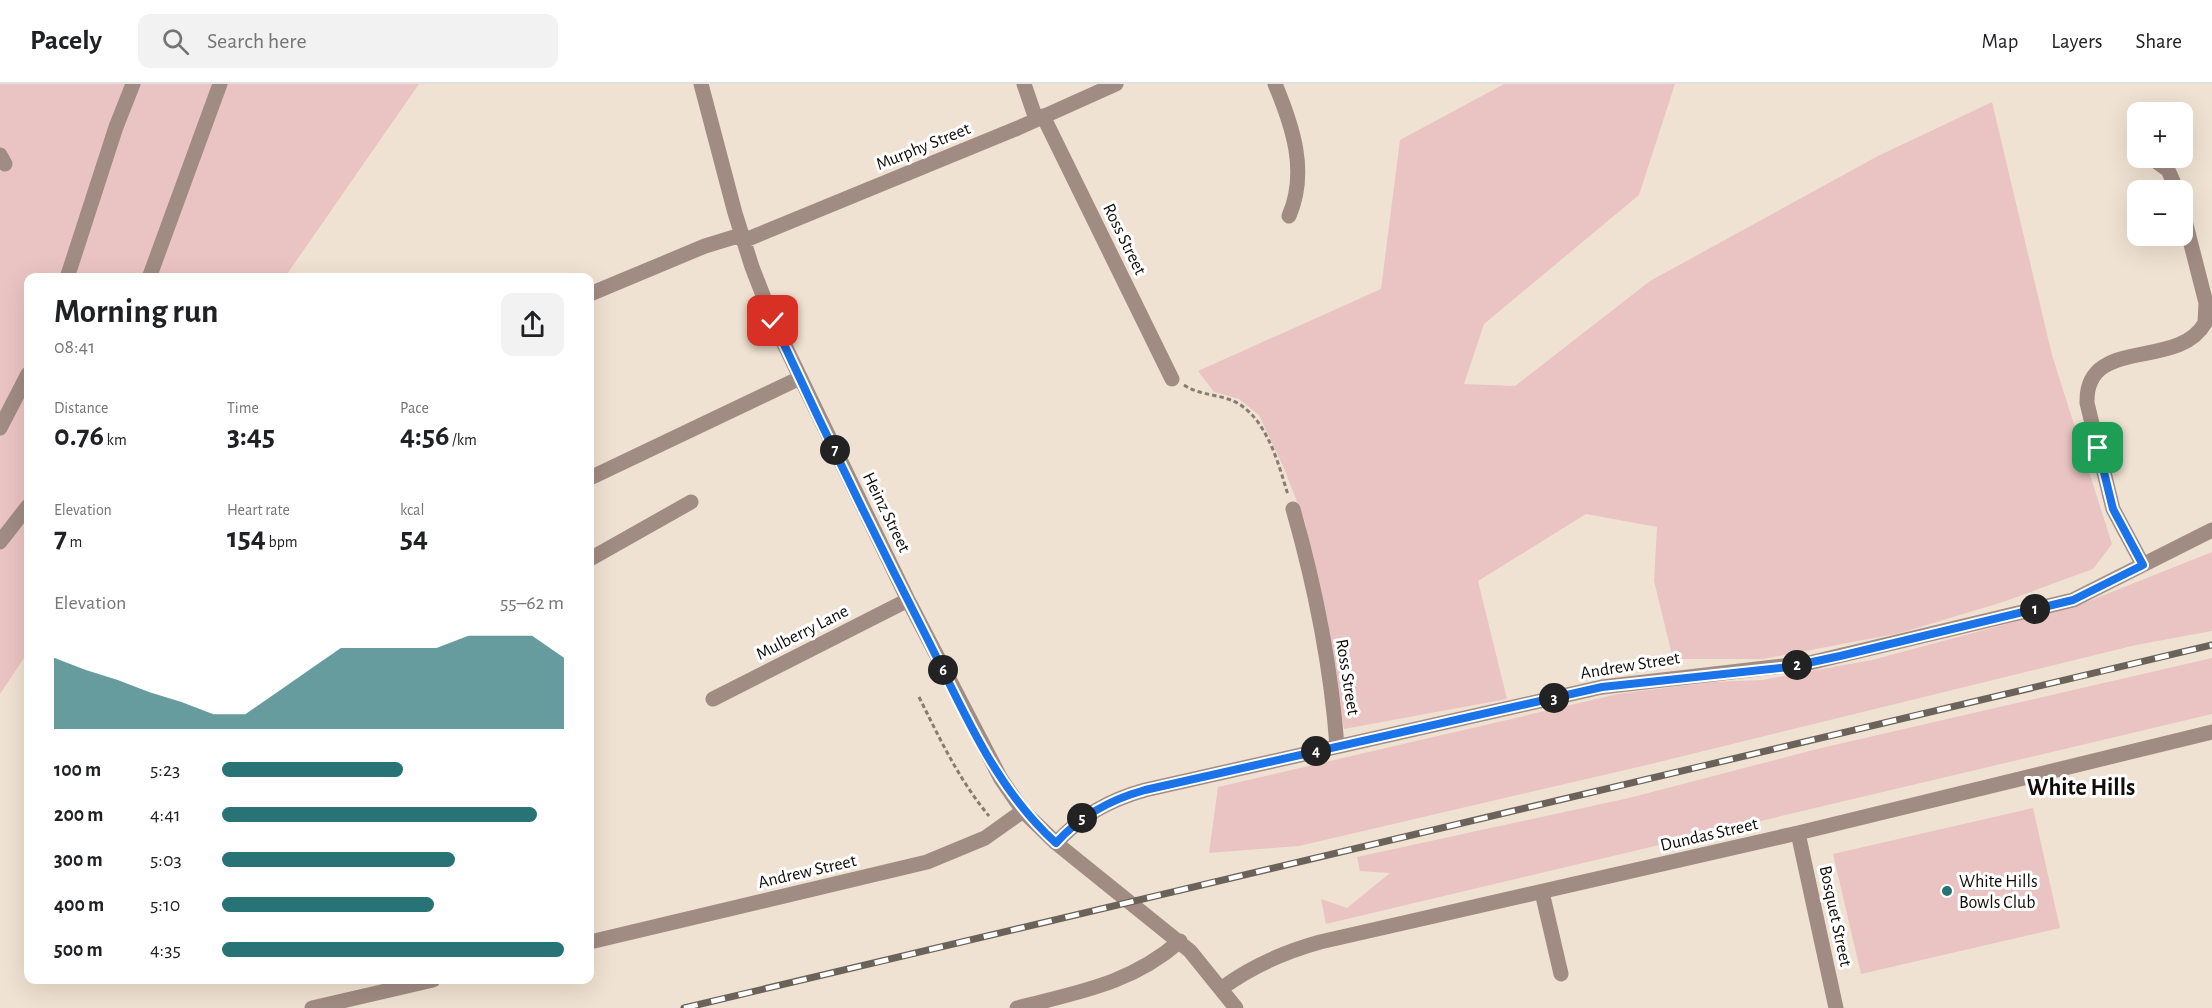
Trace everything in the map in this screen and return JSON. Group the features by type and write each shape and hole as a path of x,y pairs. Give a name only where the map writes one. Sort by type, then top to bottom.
{"street":[{"path":"69,273 116,127 133,84"},
{"path":"150,273 220,84"},
{"name":"Heinz Street","path":"701,84 742,238 762,293 800,378 908,600 988,757 1023,811 1056,843 1180,941 1222,988 1236,1008"},
{"name":"Ross Street","path":"1024,84 1172,379"},
{"name":"Murphy Street","path":"594,292 705,246 742,238 1040,118 1116,84"},
{"path":"1275,84 1294,137 1297,157 1298,191 1289,216"},
{"path":"2143,565 2113,509 2087,403 2087,391 2089,380 2103,366 2185,343 2205,323 2206,303 2191,246"},
{"path":"594,476 800,378"},
{"path":"0,428 24,382"},
{"path":"594,557 691,502"},
{"name":"Ross Street","path":"1293,509 1305,554 1328,668 1337,746"},
{"path":"0,542 24,511"},
{"name":"Andrew Street","path":"1056,843 1084,817 1126,795 1602,687 1789,667 2073,600 2212,530"},
{"name":"Mulberry Lane","path":"713,699 908,600"},
{"name":"Dundas Street","path":"1222,988 1254,967 1293,950 1798,833 2212,732"},
{"name":"Andrew Street","path":"594,941 927,862 986,838 1023,811"},
{"name":"Bosquet Street","path":"1798,833 1836,1008"},
{"path":"1542,892 1561,974"},
{"path":"1017,1008 1119,981 1154,963 1180,941"},
{"path":"312,1008 415,984"}],"path":[{"path":"1172,379 1194,391 1238,404 1248,411 1266,435 1293,509"},
{"path":"919,697 947,755 970,794 994,823"}],"shaded area":[{"path":"0,84 419,84 288,273 24,273 24,658 0,694"},
{"path":"1504,84 1675,84 1639,195 1484,324 1464,384 1515,386 1650,281 1878,156 1992,102 2052,355 2112,544 2093,569 2003,602 1900,633 1763,659 1673,659 1654,581 1657,527 1586,514 1478,581 1507,699 1344,729 1327,627 1305,522 1283,466 1259,415 1239,399 1214,392 1198,371 1381,289 1400,140"},
{"path":"2212,552 2212,631 2136,645 1651,764 1299,846 1209,853 1218,787 1618,694 1711,682 1762,680 1872,660 2084,603"},
{"path":"2212,658 2212,714 1326,924 1321,899 1347,908 1390,873 1360,871 1357,857 1629,798 1817,749"},
{"name":"White Hills Bowls Club","path":"2033,808 2060,928 1861,974 1833,854"}],"railway":[{"path":"684,1008 2212,645"}],"place":[{"name":"White Hills Bowls Club","path":"1947,891"}],"district":[{"name":"White Hills","path":"2081,787"}],"route":[{"path":"773,321 908,600 988,757 1017,804 1056,843 1084,817 1097,809 1126,795 1145,790 1602,687 1809,663 2073,600 2089,594 2143,565 2113,509 2098,448"}]}
